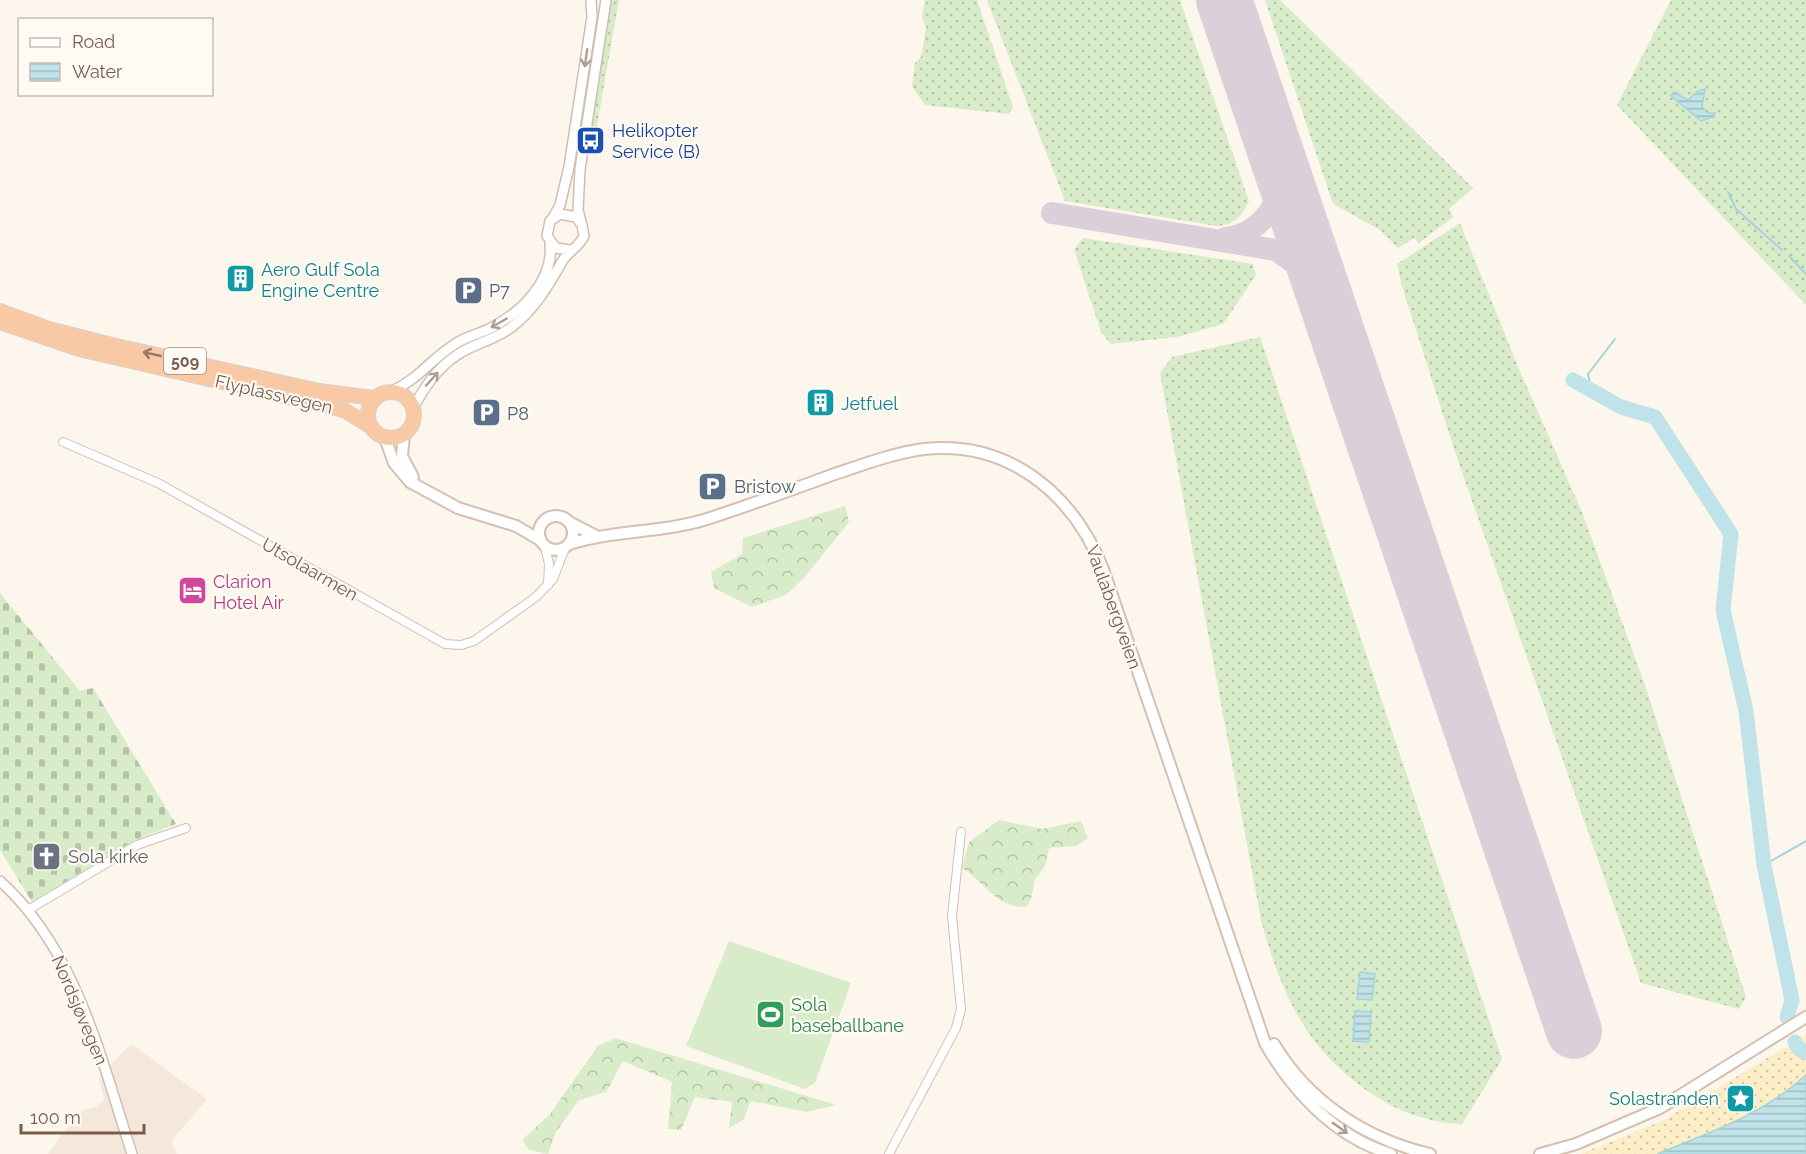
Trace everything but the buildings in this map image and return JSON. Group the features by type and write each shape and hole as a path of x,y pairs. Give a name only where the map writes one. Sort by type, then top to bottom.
{"highway":[{"name":"Flyplassvegen","path":"0,311 49,329 112,345 319,391 374,398"},
{"name":"Flyplassvegen","path":"0,322 79,349 344,410 370,426"},
{"name":"509","path":"374,398 392,391"},
{"path":"385,438 404,434 411,427 413,408 409,400 392,391"},
{"path":"370,426 369,407 374,398"},
{"name":"509","path":"370,426 385,438"}],"main road":[{"path":"404,434 402,456 406,467 420,487"},
{"path":"385,438 394,463 402,474 458,508 516,526 556,550 567,546 573,533 569,522"},
{"name":"Vaulabergveien","path":"567,546 597,536 638,533 689,524 876,460 923,450 953,448 984,453 1015,465 1042,482 1075,517 1092,542 1103,569 1256,1016 1280,1054 1311,1091 1377,1147"},
{"path":"516,526 557,516 597,536"},
{"path":"542,543 539,527 544,520"},
{"path":"1540,1154 1576,1144 1660,1108 1806,1017"},
{"path":"1377,1147 1387,1154"},
{"path":"1377,1147 1430,1154"}],"street":[{"path":"392,391 418,377 454,344 508,318 523,304 548,271 551,257 546,231 560,205 569,167 592,17 591,0"},
{"path":"413,408 424,388 457,355 494,339 514,326 546,291 570,250 581,242 584,230 578,210 580,169 606,0"},
{"path":"553,218 568,214 581,222"},
{"path":"550,243 563,251 570,250"},
{"name":"Utsolaarmen","path":"63,442 158,483 445,644 461,645 474,642 536,597 553,579 567,546"},
{"path":"542,543 549,564 548,585"},
{"path":"28,910 137,845 186,828"},
{"path":"889,1154 956,1028 961,1009 952,916 961,832"},
{"name":"Nordsjøvegen","path":"0,880 28,910 57,953 78,997 107,1074 132,1154"}],"shaded area":[{"path":"131,1044 207,1099 172,1140 177,1154 48,1154 80,1111 96,1107 104,1100 99,1077"}],"green space":[{"path":"611,0 619,0 595,137 589,134"},
{"path":"925,0 977,0 1013,107 1009,114 925,105 912,87 915,63 921,57 926,28 922,17"},
{"path":"987,0 1180,0 1249,201 1240,216 1233,222 1216,226 1065,201"},
{"path":"1265,0 1280,0 1473,188 1449,209 1453,217 1419,243 1414,238 1398,248 1380,230 1333,204"},
{"path":"1671,0 1806,0 1806,305 1617,105"},
{"path":"1460,223 1519,369 1582,512 1646,688 1746,997 1739,1009 1641,983 1455,452 1402,286 1397,264"},
{"path":"1083,238 1253,264 1256,275 1223,324 1177,337 1111,344 1101,332 1074,249"},
{"path":"1260,337 1502,1059 1462,1124 1426,1119 1393,1106 1349,1077 1329,1058 1299,1018 1288,996 1261,920 1160,373 1172,357"},
{"path":"845,506 849,522 804,578 786,595 752,607 714,588 711,572 742,554 743,538"},
{"path":"0,593 80,691 93,688 176,824 135,840 32,902 0,850"},
{"path":"999,820 1042,829 1081,821 1088,838 1076,846 1049,848 1045,866 1035,879 1031,899 1026,907 1016,906 999,899 962,868 969,842"},
{"name":"Sola baseballbane","path":"729,941 851,983 815,1083 805,1089 686,1046"},
{"path":"615,1038 836,1105 807,1112 751,1101 743,1120 729,1128 732,1102 695,1097 681,1130 668,1129 672,1082 623,1061 607,1091 578,1101 556,1132 548,1154 529,1150 522,1140 550,1114 598,1046"}],"sand":[{"name":"Solastranden","path":"1806,1035 1806,1075 1768,1105 1734,1124 1657,1154 1580,1154 1662,1121"}],"water":[{"path":"1705,89 1702,107 1708,113 1715,113 1713,117 1701,121 1671,96 1674,92 1688,100 1698,91"},
{"path":"1360,972 1375,974 1372,1000 1357,999"},
{"path":"1355,1011 1371,1012 1369,1042 1353,1041"},
{"path":"1806,1075 1806,1154 1657,1154 1754,1112"}],"waterway":[{"path":"1728,192 1736,209 1782,250"},
{"path":"1789,256 1806,274"},
{"path":"1591,388 1588,374 1615,339"},
{"path":"1573,380 1621,407 1655,417 1731,534 1723,610 1746,711 1764,865 1792,1000 1787,1017"},
{"path":"1764,865 1806,841"},
{"path":"1795,1042 1799,1049 1806,1052"}],"taxiway":[{"path":"1226,238 1249,230 1267,214 1279,193 1281,168"},
{"path":"1052,213 1276,250 1300,267 1329,312"}],"runway":[{"path":"1224,0 1574,1031"}],"place":[{"name":"Helikopter Service (B)","path":"591,140"},
{"name":"Aero Gulf Sola Engine Centre","path":"240,279"},
{"name":"P7","path":"468,290"},
{"name":"Jetfuel","path":"820,403"},
{"name":"P8","path":"486,413"},
{"name":"Bristow","path":"713,486"},
{"name":"Clarion Hotel Air","path":"192,591"},
{"name":"Sola kirke","path":"47,856"},
{"name":"Sola baseballbane","path":"770,1014"},
{"name":"Solastranden","path":"1740,1098"}]}
